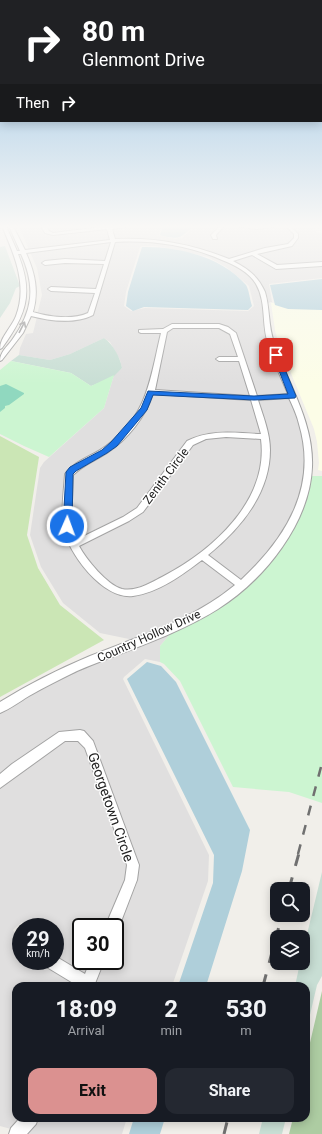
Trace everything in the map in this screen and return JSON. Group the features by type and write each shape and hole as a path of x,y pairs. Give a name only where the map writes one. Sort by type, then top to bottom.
{"street":[{"path":"0,347 17,320 23,302 23,279"},
{"path":"0,359 16,339 29,313 33,298 32,279"},
{"path":"29,313 39,316 86,317 91,314 102,279"},
{"name":"Country Hollow Drive","path":"0,708 26,692 74,668 182,624 216,605 241,586 276,550 288,532 306,489 310,466 307,437 270,341 267,330 265,296 256,279"},
{"path":"51,289 98,291"},
{"path":"142,330 164,331 172,326 179,326 226,328 233,333 254,398 264,437 266,452 263,472 255,495 235,526 203,556 161,582 137,592 125,593 112,589 88,567 74,545 67,526 69,474 73,469 104,452 114,444 144,408 151,392 164,331"},
{"path":"219,359 242,359"},
{"path":"151,392 254,398 292,396"},
{"name":"Zenith Circle","path":"74,545 126,519 140,510 190,443 196,438 208,435 264,437"},
{"path":"203,556 241,586"},
{"name":"Georgetown Circle","path":"0,782 16,768 63,736 80,735 90,745 133,865 131,880 116,918"},
{"path":"64,970 82,982"},
{"path":"88,982 93,970"},
{"path":"17,1134 27,1122"}],"shaded area":[{"path":"0,279 17,279 20,286 16,288 10,303 0,318"},
{"path":"39,279 100,279 96,290 49,288 49,290 95,292 88,313 85,316 37,315 42,295"},
{"path":"104,279 130,279 124,306 131,311 145,308 248,311 254,306 249,286 240,279 253,279 262,296 267,341 289,395 257,396 228,327 170,325 162,330 139,329 139,332 161,332 148,391 141,408 111,443 102,450 71,467 66,473 69,544 84,568 109,591 123,596 139,595 185,572 203,560 236,585 213,602 179,621 108,650 129,639 100,633 63,603 41,567 30,535 40,468 44,462 104,408 114,375 122,368 120,360 110,342 104,338 70,354 50,360 19,355 20,348 26,334 33,333 37,317 79,320 87,318 93,314"},
{"path":"258,279 314,279 269,284 272,302 268,304 267,296"},
{"path":"322,302 322,471 318,470 319,463 317,442 314,429 278,342 271,303"},
{"path":"173,327 218,328 230,333 238,358 216,357 217,360 239,361 251,396 154,391 166,332"},
{"path":"104,338 116,351 122,368 112,378 91,386 71,373 11,361 19,355 50,360 70,354"},
{"path":"153,394 252,400 261,435 208,433 193,437 187,442 137,508 124,517 77,540 71,526 72,474 117,445 147,409"},
{"path":"290,398 303,437 306,466 302,488 285,530 258,564 241,581 208,556 238,527 258,496 266,473 258,400"},
{"path":"209,437 261,439 262,451 259,472 252,494 231,524 200,554 158,579 135,589 125,590 114,586 91,565 79,546 128,522 143,511 193,444"},
{"path":"171,633 160,646 160,662 145,659 123,679 209,855 208,881 173,982 96,982 100,970 124,970 124,918 122,918 137,883 138,863 94,744 84,732 80,730 60,732 0,776 0,714 28,695 76,671"},
{"path":"78,739 85,747 127,866 126,878 109,918 72,918 72,966 64,961 64,918 12,918 12,970 51,970 71,982 12,982 12,1122 17,1122 11,1129 0,1126 0,789 20,772 65,740"},
{"path":"322,872 322,976 317,985 310,1015 310,982 296,982 298,970 310,970 310,930 308,930"},
{"path":"78,970 87,970 85,974"},
{"path":"37,1122 126,1122 122,1134 27,1134"},
{"path":"262,1122 285,1122 282,1134 259,1134"}],"green space":[{"path":"11,361 71,373 91,386 114,375 104,408 49,457 0,434 0,370"},
{"path":"6,384 24,394 9,405 5,406 5,408 0,412 0,386"},
{"path":"0,436 39,457 27,535 38,568 60,605 104,640 0,697"},
{"path":"312,476 322,476 322,803 289,792 233,787 180,681 164,664 160,662 160,646 171,633 259,573 275,557 290,536 302,513 310,489"},
{"path":"322,991 322,1134 289,1134 292,1122 310,1122 310,1043"}],"water":[{"path":"132,279 240,279 246,285 252,306 248,310 144,307 133,311 126,306"},
{"path":"322,279 322,310 288,309 275,305 270,285"},
{"path":"147,662 161,666 176,682 250,830 242,871 207,982 179,982 213,883 214,855 127,679"},
{"path":"133,1122 164,1122 160,1134 129,1134"}],"railway":[{"path":"298,854 322,763"},
{"path":"291,882 299,853"},
{"path":"264,982 280,922"},
{"path":"224,1134 227,1122"}],"route":[{"path":"67,526 69,474 73,469 104,452 114,444 144,408 151,392 254,398 292,396 276,355"}]}
